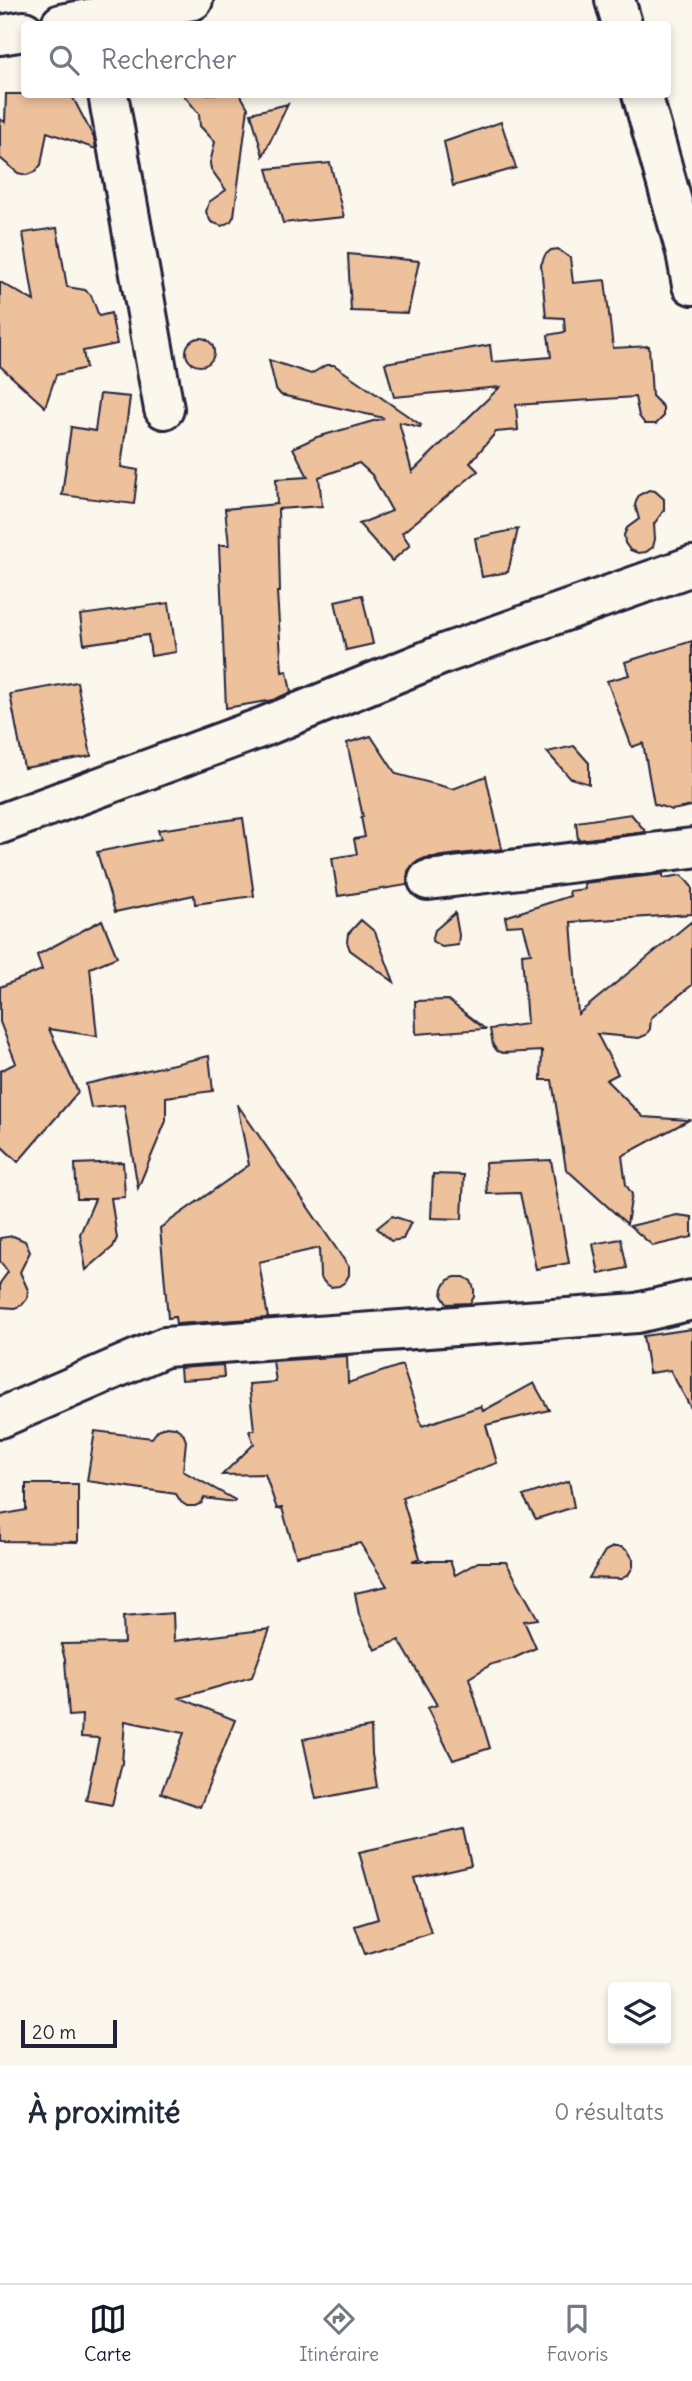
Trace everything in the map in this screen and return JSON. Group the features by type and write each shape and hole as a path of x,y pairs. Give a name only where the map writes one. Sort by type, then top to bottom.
{"street":[{"path":"86,17 193,0"},
{"path":"615,0 621,21"},
{"path":"0,35 21,32"},
{"path":"109,98 164,409"},
{"path":"643,98 686,252 692,285"},
{"path":"0,824 263,727 446,653 692,566"},
{"path":"428,880 692,848"},
{"path":"0,1418 165,1347 637,1313 692,1300"}],"building":[{"path":"6,94 21,94 21,98 73,98 94,138 96,149 47,132 41,165 35,172 27,175 18,173 0,158 0,119 5,122"},
{"path":"186,98 242,98 248,108 234,216 222,226 211,222 206,212 209,202 226,190 211,169 215,142 200,126 199,114"},
{"path":"288,104 263,156 251,113"},
{"path":"501,122 516,168 453,186 444,142"},
{"path":"330,163 344,217 283,223 267,169"},
{"path":"57,228 67,287 85,290 91,295 99,316 111,313 117,344 83,351 86,368 56,375 45,407 0,366 0,282 34,301 23,233"},
{"path":"558,249 570,258 573,283 605,280 613,348 649,346 652,396 663,407 663,417 656,424 645,424 639,416 635,397 516,405 518,430 496,432 470,463 478,471 402,533 410,545 392,561 359,524 392,511 372,475 359,463 319,477 322,506 278,509 280,592 277,592 282,672 287,671 291,692 273,700 226,708 219,545 229,545 225,509 277,504 276,479 308,477 293,448 317,437 384,418 281,395 276,389 269,360 311,374 326,365 334,365 421,425 420,427 399,422 412,472 500,387 394,397 385,363 490,345 492,362 551,357 548,335 565,332 564,318 546,317 541,265 545,255"},
{"path":"348,254 419,261 408,313 351,311"},
{"path":"200,338 210,342 214,352 210,362 200,366 190,362 186,352 190,342"},
{"path":"100,394 130,397 121,467 138,470 134,504 62,495 71,427 95,431"},
{"path":"649,490 655,491 664,499 664,510 654,524 653,547 638,553 630,550 624,535 627,528 639,519 635,505 639,495"},
{"path":"518,529 508,572 482,577 475,538"},
{"path":"362,595 373,644 346,650 335,601"},
{"path":"169,603 176,652 151,656 148,635 84,644 80,615"},
{"path":"692,641 692,806 672,810 654,804 643,743 632,747 607,681 629,675 625,662"},
{"path":"77,682 91,756 24,768 10,694"},
{"path":"371,736 396,774 453,789 486,776 502,849 425,858 414,863 408,871 407,885 338,896 332,858 357,854 354,839 365,837 347,743"},
{"path":"574,746 589,763 589,784 570,778 547,752"},
{"path":"631,814 646,832 578,840 576,822"},
{"path":"243,818 254,896 195,904 194,895 115,912 97,852 161,839 158,830"},
{"path":"663,874 663,878 682,875 692,887 692,914 571,922 578,1014 692,921 692,985 651,1018 650,1029 646,1035 639,1038 597,1034 618,1074 606,1080 643,1117 689,1120 622,1156 626,1185 632,1194 627,1224 566,1169 552,1080 541,1080 542,1051 497,1051 490,1029 527,1024 522,954 531,953 523,925 507,926 505,917 570,896 569,891 585,889 584,883"},
{"path":"455,913 458,945 442,947 432,941 435,930"},
{"path":"102,920 117,957 90,968 97,1036 49,1029 78,1092 18,1162 0,1145 0,1071 16,1063 0,1022 0,987 42,970 37,955"},
{"path":"361,920 375,932 394,982 350,950 348,934"},
{"path":"448,1000 485,1029 416,1034 415,1001"},
{"path":"209,1056 213,1091 166,1097 166,1121 138,1188 124,1105 91,1108 86,1084"},
{"path":"237,1104 349,1267 349,1275 339,1286 331,1287 325,1283 320,1277 319,1248 259,1262 268,1318 176,1324 175,1317 168,1318 160,1228 249,1165"},
{"path":"551,1160 569,1263 536,1269 520,1193 487,1194 485,1163"},
{"path":"123,1162 125,1197 111,1198 117,1238 113,1247 86,1270 80,1234 95,1199 77,1199 75,1164"},
{"path":"433,1174 464,1175 462,1219 431,1218"},
{"path":"677,1215 692,1217 692,1237 653,1246 630,1226"},
{"path":"392,1216 411,1222 403,1239 391,1241 377,1228"},
{"path":"13,1236 25,1241 30,1252 20,1272 28,1290 27,1299 15,1308 0,1307 0,1283 8,1272 0,1261 0,1238"},
{"path":"621,1239 627,1268 599,1274 593,1244"},
{"path":"464,1277 471,1281 474,1297 470,1303 447,1304 442,1296 448,1280"},
{"path":"692,1329 692,1410 670,1370 649,1373 643,1336"},
{"path":"347,1356 348,1383 402,1365 422,1426 481,1406 483,1411 534,1383 549,1410 486,1425 497,1463 402,1497 420,1558 412,1561 450,1561 455,1575 478,1562 506,1562 538,1619 524,1621 536,1648 512,1659 492,1664 469,1678 490,1748 453,1760 427,1708 437,1705 399,1640 375,1650 359,1615 355,1593 387,1586 360,1543 296,1556 282,1508 277,1509 265,1474 222,1475 254,1444 249,1431 254,1430 249,1384 276,1382 273,1361"},
{"path":"223,1365 224,1377 181,1380 180,1368"},
{"path":"166,1426 175,1427 183,1433 186,1441 183,1471 235,1500 234,1502 204,1498 202,1503 187,1506 176,1494 87,1481 95,1431 152,1438 158,1430"},
{"path":"569,1481 574,1507 536,1519 523,1496"},
{"path":"26,1484 78,1484 78,1542 0,1541 0,1515 26,1510"},
{"path":"613,1547 628,1551 633,1559 633,1567 628,1575 621,1579 589,1578 605,1551"},
{"path":"173,1613 174,1641 270,1629 252,1677 180,1698 235,1720 200,1807 161,1793 184,1733 125,1721 122,1763 112,1805 86,1800 99,1738 81,1737 82,1715 69,1716 65,1660 61,1644 124,1643 123,1617"},
{"path":"371,1727 377,1787 316,1799 303,1739"},
{"path":"463,1829 471,1865 414,1878 431,1933 365,1954 355,1926 378,1919 359,1852"}]}
